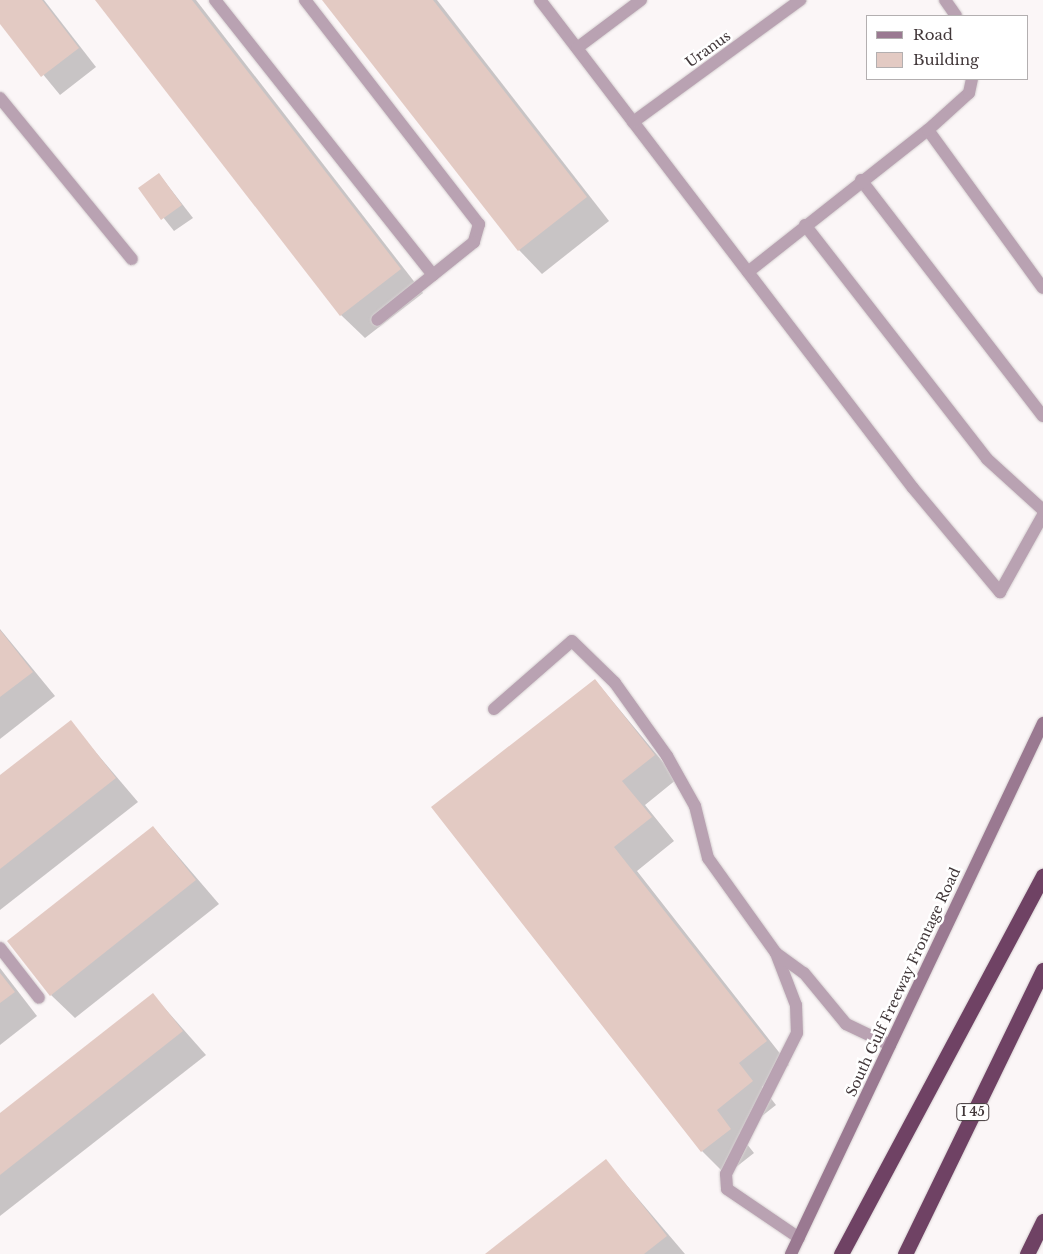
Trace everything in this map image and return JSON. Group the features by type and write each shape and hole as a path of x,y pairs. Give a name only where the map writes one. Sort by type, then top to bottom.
{"highway":[{"path":"841,1254 1043,876"},
{"name":"I 45","path":"905,1254 1043,970"},
{"path":"1027,1254 1043,1221"}],"main road":[{"name":"South Gulf Freeway Frontage Road","path":"791,1254 1043,724"}],"street":[{"path":"215,0 433,275"},
{"path":"305,0 479,224 474,242 377,320"},
{"path":"540,0 913,488 1000,592 1043,515"},
{"path":"577,48 641,0"},
{"name":"Uranus","path":"633,122 800,0"},
{"path":"945,0 955,15"},
{"path":"748,272 861,180 928,130 968,93 972,80"},
{"path":"0,98 132,259"},
{"path":"928,130 1043,288"},
{"path":"861,180 1043,416"},
{"path":"805,225 986,459 1043,510"},
{"path":"494,709 572,641 615,683 667,756 695,806 708,858 776,953 796,1006 797,1034 726,1174 727,1189 799,1238"},
{"path":"0,948 39,998"},
{"path":"776,953 804,973 846,1024 890,1045"}],"building":[{"path":"0,0 42,0 79,48 41,77 0,24"},
{"path":"95,0 192,0 401,269 340,316"},
{"path":"322,0 433,0 587,197 518,251"},
{"path":"159,173 182,205 161,220 138,188"},
{"path":"0,630 33,672 0,697"},
{"path":"595,679 655,755 622,781 652,817 614,847 767,1041 739,1063 753,1081 717,1110 731,1129 701,1152 431,807"},
{"path":"71,720 116,778 0,869 0,775"},
{"path":"153,826 196,880 50,996 7,941"},
{"path":"0,973 15,992 0,1003"},
{"path":"153,993 183,1031 0,1175 0,1113"},
{"path":"606,1159 667,1236 644,1254 485,1254"}]}
